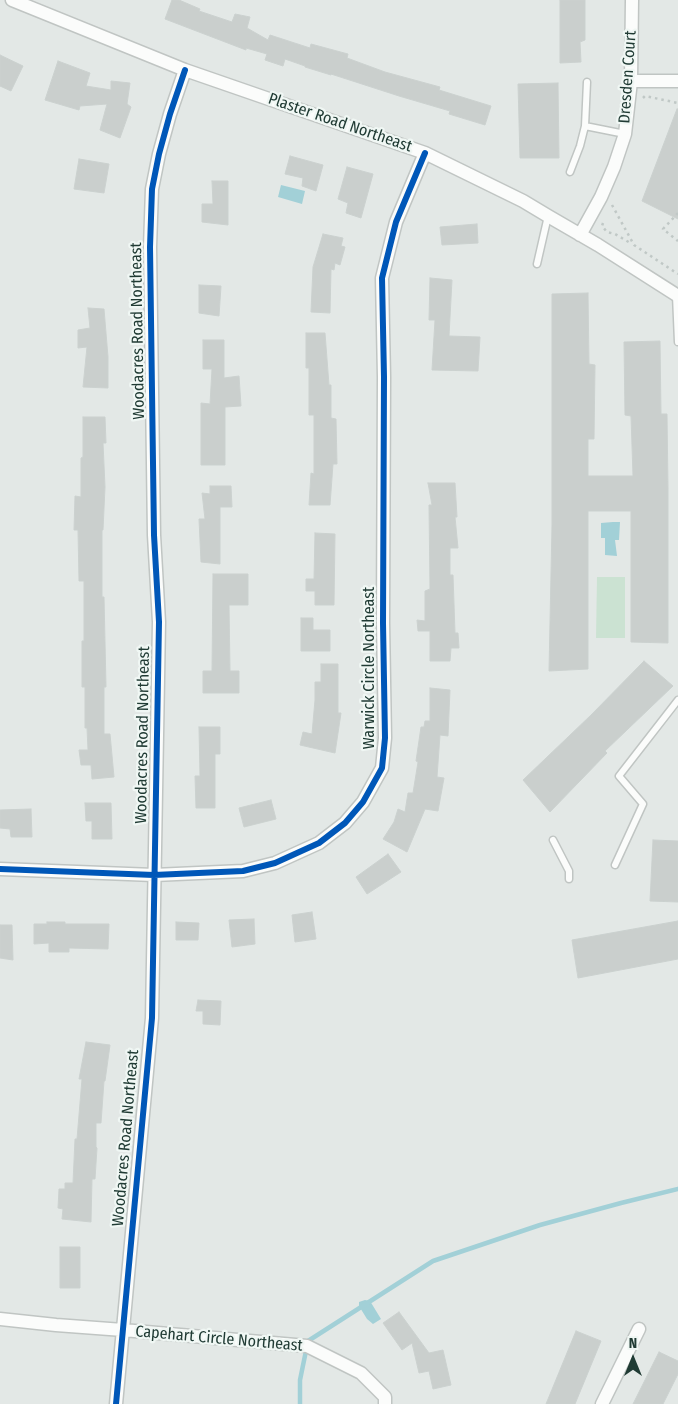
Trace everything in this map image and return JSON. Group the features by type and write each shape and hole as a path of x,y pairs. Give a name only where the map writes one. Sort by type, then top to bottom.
{"street":[{"name":"Plaster Road Northeast","path":"12,0 185,70 425,152 523,201 677,296"},
{"name":"Dresden Court","path":"580,235 601,197 625,134 631,81 632,0"},
{"name":"Woodacres Road Northeast","path":"116,1404 152,1018 158,622 154,535 150,247 152,189 170,114 185,70"},
{"path":"631,81 678,81"},
{"name":"Warwick Circle Northeast","path":"0,869 154,875 243,871 275,863 319,843 345,823 363,802 382,768 385,738 382,278 396,222 425,152"},
{"name":"Capehart Circle Northeast","path":"0,1319 56,1326 307,1346 361,1373 385,1397 385,1404"},
{"path":"602,1404 639,1328"}],"lane":[{"path":"570,172 585,126 587,82"},
{"path":"585,126 625,134"},
{"path":"537,264 548,216"},
{"path":"677,296 678,342"},
{"path":"615,865 643,804 620,776 678,700"},
{"path":"553,840 569,871 569,879"}],"path":[{"path":"640,101 645,96 678,103"},
{"path":"612,199 610,205 634,245"},
{"path":"678,213 663,229 678,241"},
{"path":"603,221 602,226 607,232 615,234 634,245 678,274"}],"green space":[{"path":"597,577 625,577 625,638 596,638"}],"water":[{"path":"281,185 305,191 302,204 278,197"},
{"path":"620,522 619,540 615,540 617,556 605,555 605,538 601,538 601,523"},
{"path":"370,1301 381,1319 373,1324 367,1319 359,1306 359,1302"}],"building":[{"path":"172,0 179,0 200,9 199,11 232,22 235,14 250,17 247,28 268,40 270,35 310,48 311,44 348,54 347,58 385,72 440,87 439,90 491,106 485,125 449,114 450,111 305,67 285,59 283,66 265,60 267,54 246,48 246,50 165,19"},
{"path":"560,0 585,0 585,40 580,42 581,62 560,63"},
{"path":"0,55 23,66 11,91 0,86"},
{"path":"58,61 90,73 86,86 111,90 111,81 130,83 127,104 131,107 120,138 100,130 107,104 80,106 79,110 45,100"},
{"path":"558,83 559,158 520,158 518,84"},
{"path":"678,109 678,219 642,201"},
{"path":"290,156 323,165 316,191 302,186 303,178 285,174"},
{"path":"79,159 109,164 104,193 74,189"},
{"path":"347,167 373,174 361,218 346,213 348,203 338,199"},
{"path":"212,181 228,181 228,225 202,222 202,204 213,204"},
{"path":"477,224 478,243 442,245 440,227"},
{"path":"323,234 343,238 341,246 345,247 340,265 335,263 334,270 331,269 330,313 311,312 313,267"},
{"path":"430,278 452,280 449,336 480,337 478,371 432,370 435,320 429,320"},
{"path":"199,285 221,286 219,316 199,313"},
{"path":"588,293 589,364 595,365 594,439 588,439 588,476 633,476 631,416 625,415 624,342 660,341 661,414 667,414 668,643 631,642 631,511 588,511 588,669 549,671 552,525 552,294"},
{"path":"88,308 104,309 108,357 108,388 83,387 87,347 78,348 78,330 90,328"},
{"path":"306,333 325,333 329,385 331,385 331,418 336,419 337,464 333,464 330,505 309,505 311,473 314,474 314,415 309,415 309,368 306,368"},
{"path":"203,340 224,340 224,378 239,376 241,406 225,407 225,465 201,465 201,403 210,404 212,369 203,369"},
{"path":"83,417 105,417 106,443 103,443 105,487 102,530 102,597 104,597 106,687 104,687 104,734 110,734 114,777 92,779 91,765 81,765 79,750 88,750 87,728 85,728 85,687 82,687 84,581 79,581 78,530 74,530 75,496 81,497"},
{"path":"428,483 455,483 457,517 455,517 458,548 450,548 450,575 453,575 455,633 458,633 459,648 451,648 450,661 430,661 430,631 418,631 417,620 425,621 425,591 430,589 429,505 432,505"},
{"path":"210,486 231,486 232,507 220,507 220,564 201,562 199,519 205,519 202,493 210,494"},
{"path":"315,533 335,534 334,605 315,605 315,591 306,591 306,579 314,579"},
{"path":"213,574 248,574 248,605 229,605 230,671 239,671 239,693 203,693 203,671 212,671"},
{"path":"301,618 313,618 313,630 330,630 330,651 301,651"},
{"path":"644,661 673,686 605,751 607,753 550,812 523,780"},
{"path":"321,664 338,664 338,713 341,713 335,753 300,745 303,732 312,734 315,682 321,682"},
{"path":"430,688 450,690 448,736 440,735 437,777 444,778 438,811 425,809 407,852 383,839 394,822 398,809 405,812 408,793 413,793 421,727 424,727 425,721 430,721"},
{"path":"199,727 220,727 220,754 215,754 215,808 196,808 195,776 200,776"},
{"path":"271,800 276,819 244,827 239,808"},
{"path":"85,803 111,803 112,839 92,839 92,821 86,821"},
{"path":"31,809 32,837 11,837 10,829 0,828 0,810"},
{"path":"653,840 678,841 678,902 650,901"},
{"path":"388,854 401,872 367,894 356,877"},
{"path":"312,912 316,939 295,942 292,915"},
{"path":"254,919 255,944 232,947 229,920"},
{"path":"678,921 678,959 578,978 572,940"},
{"path":"47,922 109,924 108,949 69,948 69,952 49,952 49,943 34,944 34,924 47,924"},
{"path":"176,922 199,923 198,940 176,940"},
{"path":"0,925 12,925 13,960 0,958"},
{"path":"198,1000 221,1001 220,1025 203,1024 203,1011 196,1011"},
{"path":"86,1042 110,1045 104,1081 101,1123 96,1123 97,1148 95,1179 92,1179 91,1222 62,1219 63,1209 58,1208 59,1189 65,1189 65,1183 73,1183 75,1139 77,1139 82,1079 79,1079"},
{"path":"60,1247 80,1247 80,1288 60,1288"},
{"path":"399,1312 429,1353 443,1350 451,1385 433,1389 429,1371 419,1373 412,1343 402,1350 383,1323"},
{"path":"576,1331 601,1341 575,1404 546,1404"},
{"path":"659,1352 678,1361 678,1374 663,1404 633,1404"}],"waterway":[{"path":"300,1404 300,1380 308,1341 433,1261 540,1225 678,1189"}],"cycle path":[{"path":"116,1404 152,1018 159,622 154,535 150,247 152,189 170,114 185,70"},
{"path":"0,869 154,875 243,871 275,863 319,843 345,823 363,802 382,768 385,738 382,278 396,222 425,153"}]}
